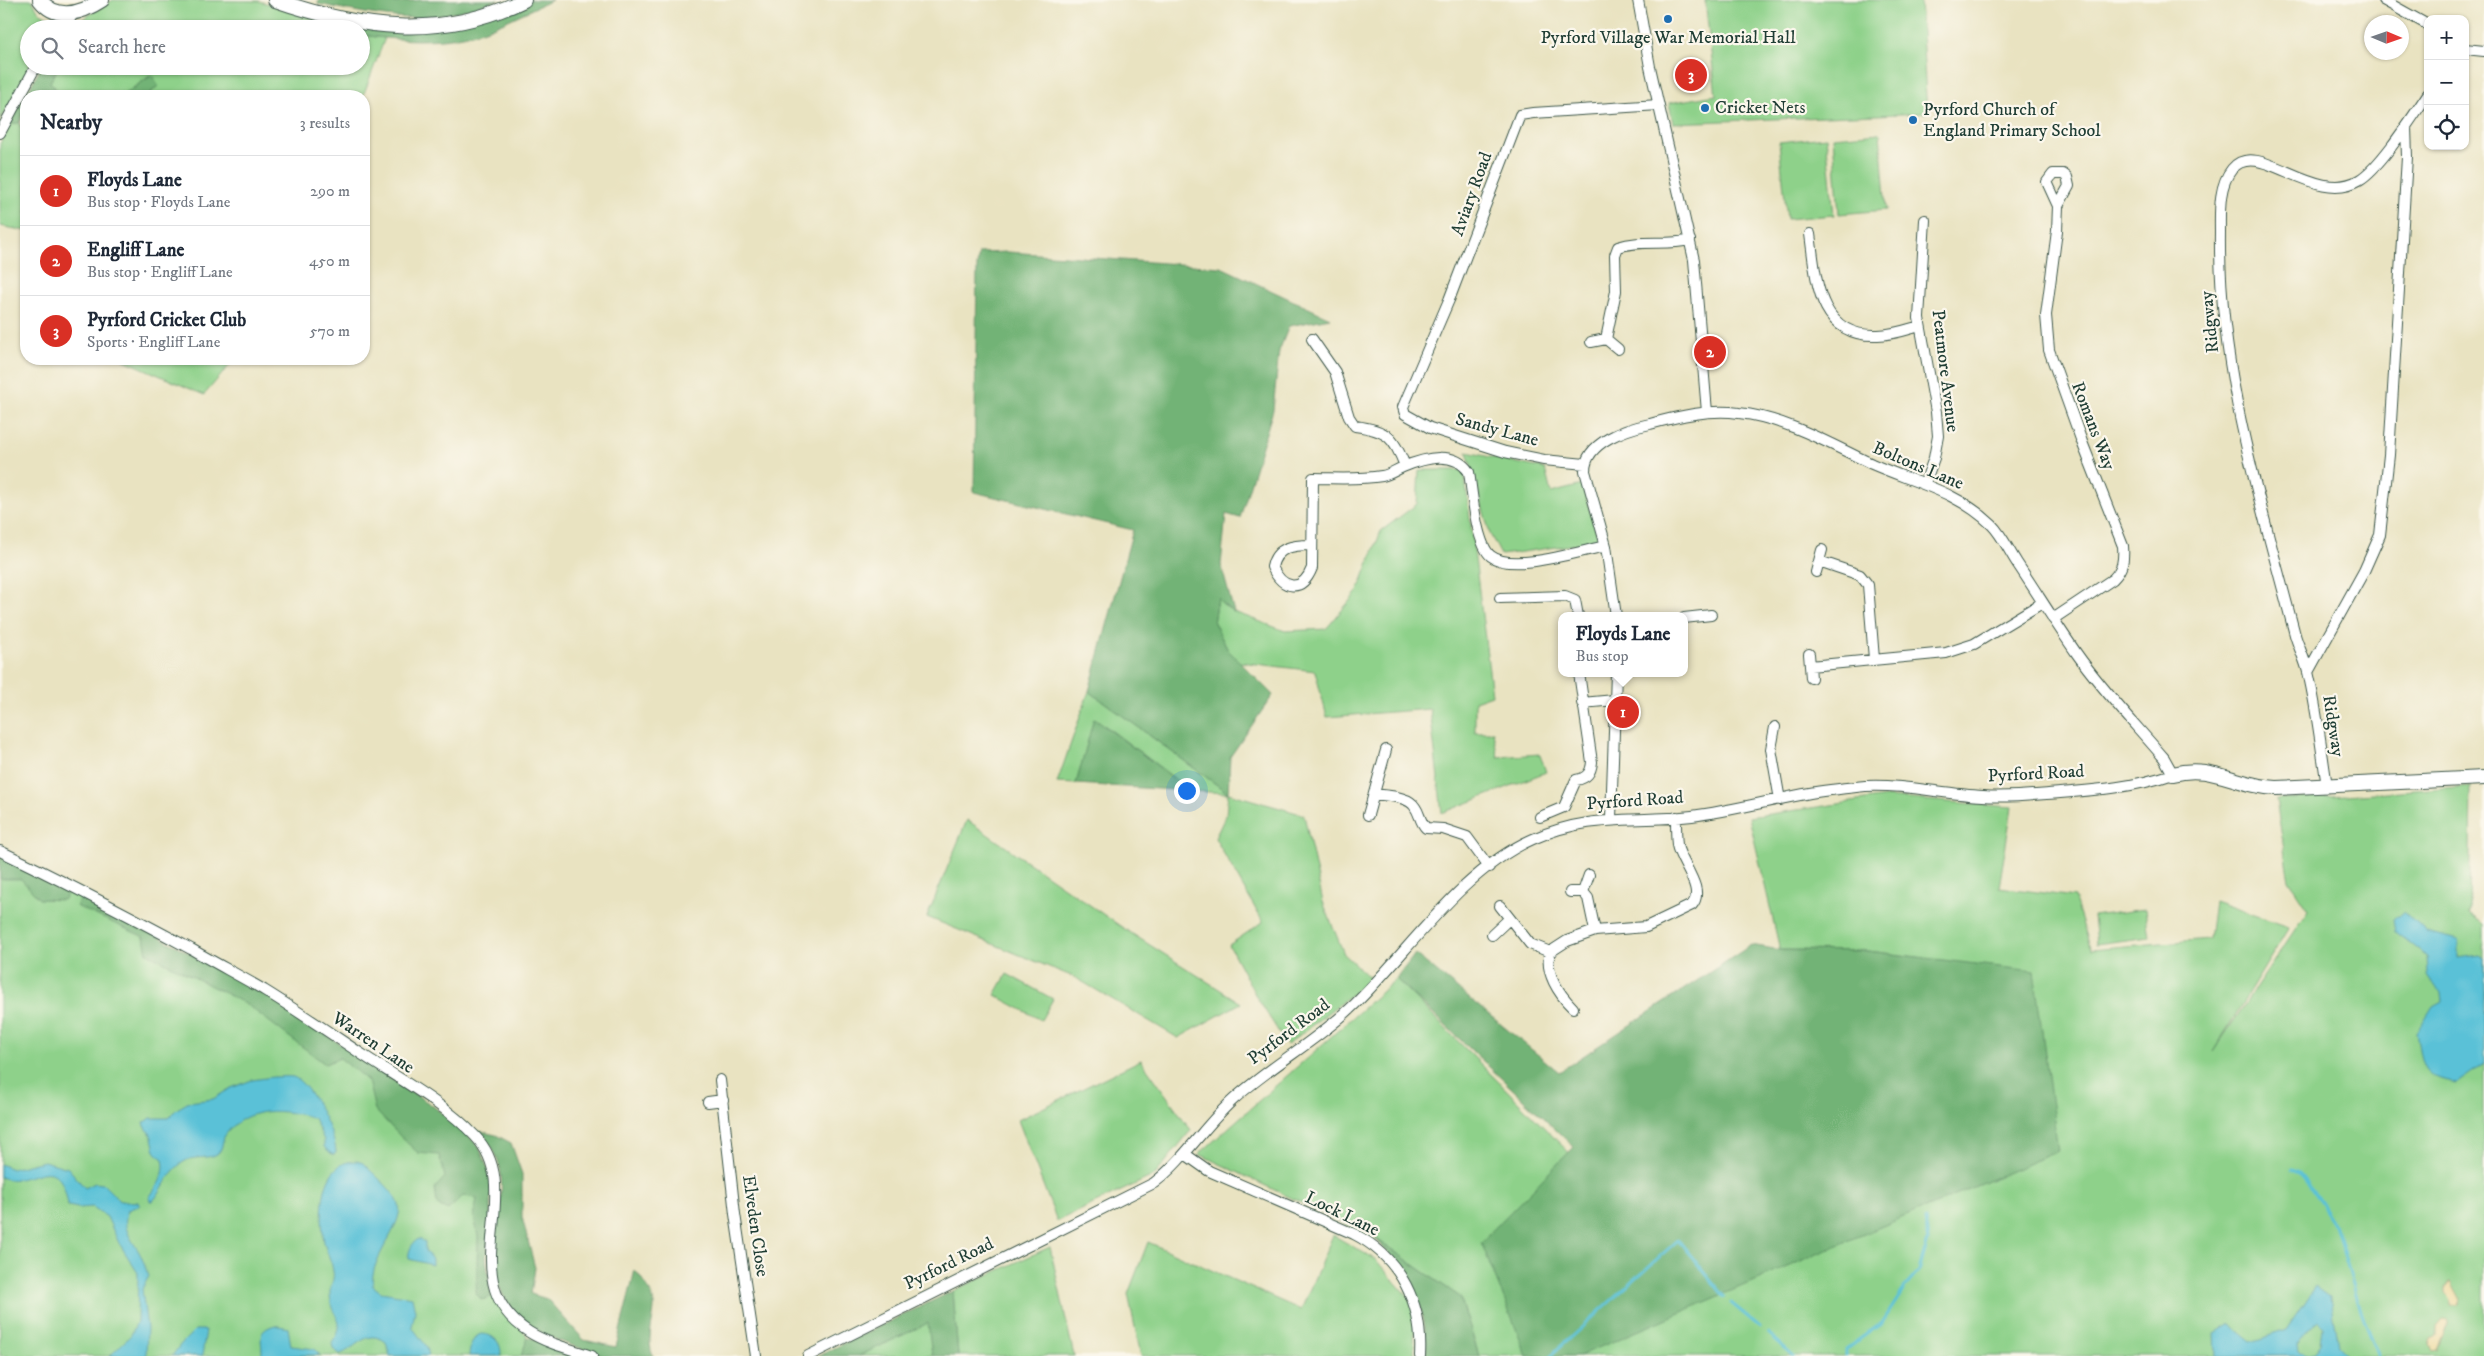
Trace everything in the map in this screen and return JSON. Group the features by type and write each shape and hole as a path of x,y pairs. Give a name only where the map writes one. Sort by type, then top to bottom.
{"main road":[{"path":"40,0 51,11 73,14 102,0"},
{"path":"275,0 348,20"},
{"path":"370,24 415,28 452,24 495,12 524,0"},
{"name":"Pyrford Road","path":"2173,774 2190,770 2207,772 2255,788 2484,778"}],"street":[{"path":"1638,0 1659,106 1690,240 1699,307 1707,412"},
{"path":"2384,0 2424,23"},
{"path":"69,20 73,14"},
{"path":"2469,50 2484,52"},
{"path":"23,90 31,75"},
{"path":"0,133 20,96"},
{"name":"Ridgway","path":"2327,786 2308,672 2296,637 2257,490 2231,366 2220,262 2220,217 2223,188 2230,171 2237,164 2251,159 2266,162 2313,183 2328,186 2351,183 2367,174 2406,127 2424,100"},
{"name":"Aviary Road","path":"1405,414 1403,407 1409,389 1449,300 1520,115 1659,106"},
{"path":"2308,672 2364,571 2380,535 2389,454 2407,157 2406,127"},
{"name":"Romans Way","path":"2053,619 2113,579 2120,572 2124,556 2123,546 2066,402 2049,350 2046,315 2057,230 2058,206"},
{"name":"Peatmore Avenue","path":"1925,220 1929,232 1920,326 1934,400 1938,436 1934,458 1925,483"},
{"path":"1810,234 1817,246 1823,304 1830,316 1839,323 1863,334 1878,335 1920,326"},
{"path":"1606,339 1616,292 1615,255 1618,246 1640,243 1674,244 1690,240"},
{"path":"1312,339 1335,372 1349,417 1355,426 1380,430 1398,447 1405,466"},
{"path":"1592,342 1606,339"},
{"path":"1606,339 1618,349"},
{"name":"Boltons Lane","path":"1585,464 1596,447 1624,431 1660,421 1707,412 1740,413 1769,418 1875,465 1925,483 1958,498 1993,526 2078,656 2164,758 2173,774"},
{"name":"Sandy Lane","path":"1405,414 1430,428 1505,452 1536,459 1585,464"},
{"path":"1311,545 1294,545 1280,551 1274,558 1272,567 1281,582 1291,586 1302,584 1308,579 1312,568 1312,478 1384,476 1405,466 1435,458 1452,458 1463,463 1469,472 1481,539 1490,555 1500,561 1516,563 1606,546"},
{"path":"1585,464 1587,478 1606,546 1615,612"},
{"path":"1816,572 1822,550"},
{"path":"1819,561 1860,575 1868,585 1874,659"},
{"path":"1500,598 1564,596 1575,600 1577,612"},
{"path":"1810,666 1946,653 1974,644 2042,603"},
{"path":"1688,618 1711,616"},
{"path":"1809,654 1811,678"},
{"path":"1540,817 1564,807 1576,780 1586,777 1590,772 1592,762 1579,677"},
{"path":"1611,819 1616,677"},
{"path":"1582,703 1615,700"},
{"path":"1775,727 1771,749 1780,800"},
{"path":"1368,815 1386,750"},
{"name":"Pyrford Road","path":"808,1356 1146,1188 1185,1154 1224,1108 1241,1092 1325,1029 1356,1003 1420,932 1489,867 1521,844 1548,832 1585,821 1676,817 1736,810 1810,793 1881,785 1982,796 2030,795 2131,786 2173,774"},
{"path":"1374,794 1409,801 1415,807 1426,828 1443,829 1467,837 1489,867"},
{"path":"1550,952 1567,941 1595,931 1646,928 1692,905 1696,900 1697,893 1682,862 1677,845 1676,817"},
{"name":"Warren Lane","path":"0,851 119,909 263,989 401,1080 467,1128 481,1142 490,1159 496,1179 490,1272 502,1302 518,1323 530,1332 592,1356"},
{"path":"1583,892 1589,875"},
{"path":"1570,892 1583,892"},
{"path":"1583,892 1588,898 1595,931"},
{"path":"1500,906 1530,944 1550,952"},
{"path":"1492,935 1509,919"},
{"path":"1550,952 1550,970 1562,1003 1573,1008"},
{"name":"Elveden Close","path":"720,1080 756,1356"},
{"path":"708,1102 723,1100"},
{"name":"Lock Lane","path":"1185,1154 1209,1171 1354,1234 1376,1248 1398,1271 1413,1300 1418,1317 1420,1356"}],"green space":[{"path":"0,0 32,0 39,12 53,20 20,20 20,75 27,75 0,120"},
{"path":"113,0 259,1 326,20 81,20"},
{"path":"319,0 383,0 396,3 419,0 498,0 447,14 416,18 391,17 354,11 318,4"},
{"path":"530,0 552,0 473,34 425,40 370,36 370,27 416,31"},
{"path":"1705,0 1920,0 1927,113 1673,123 1669,103 1716,95"},
{"path":"370,36 385,38 365,90 154,90 158,86 151,75 370,75"},
{"path":"37,75 54,75 50,82 57,90 28,90"},
{"path":"54,75 151,75 130,90 57,90 50,82"},
{"path":"152,75 158,86 154,90 131,90"},
{"path":"20,105 20,122 8,126"},
{"path":"20,122 20,230 0,226 0,144 8,126"},
{"path":"1880,133 1886,210 1839,214 1833,137"},
{"path":"1826,137 1834,215 1787,219 1779,142"},
{"path":"1008,252 1221,267 1330,318 1289,326 1279,351 1273,410 1240,518 1226,514 1221,565 1234,612 1222,604 1218,598 1214,623 1228,650 1273,695 1230,757 1228,793 1089,691 1133,530 974,492 977,266 979,253"},
{"path":"136,365 230,365 204,395"},
{"path":"1467,452 1545,469 1551,493 1582,485 1599,541 1501,555 1490,534"},
{"path":"1419,470 1464,470 1492,695 1475,701 1475,732 1493,732 1498,757 1540,754 1546,772 1442,813 1430,709 1327,717 1315,671 1240,662 1228,650 1214,623 1218,598 1222,604 1234,612 1285,631 1326,629 1358,591 1381,531 1417,504"},
{"path":"1089,691 1228,793 1191,791 1095,718 1076,784 1057,783"},
{"path":"1094,718 1191,791 1076,784"},
{"path":"2471,786 2469,914 2484,924 2484,1356 1479,1356 1460,1297 1375,1238 1199,1154 1396,979 1697,1281 2034,972 1868,951 1780,950 1749,817 1886,797 2012,807 1999,887 2074,897 2091,949 2209,939 2214,901 2289,927 2213,1052 2308,910 2289,881 2276,800"},
{"path":"1228,793 1304,815 1323,902 1344,954 1371,979 1287,1045 1256,996 1229,945 1263,922 1215,838 1226,815"},
{"path":"967,820 1123,928 1241,1003 1178,1038 1076,978 927,917"},
{"path":"0,855 94,901 466,1133 490,1226 486,1257 487,1279 491,1292 528,1337 533,1356 0,1356"},
{"path":"0,855 70,890 63,900 39,899 21,879 0,879"},
{"path":"83,896 264,993 433,1106 466,1133 479,1147 491,1176 490,1226 486,1257 491,1297 482,1300 476,1294 478,1237 474,1216 477,1198 463,1196 448,1210 437,1205 435,1188 445,1177 439,1155 418,1153 375,1110 368,1081 340,1058 325,1064 246,1004 147,953 144,937 76,906"},
{"path":"2145,909 2149,937 2096,944 2093,916"},
{"path":"1751,945 1780,950 1868,951 2034,971 2058,1151 1579,1356 1527,1356 1481,1242 1574,1147 1396,979 1415,954 1559,1072"},
{"path":"1007,974 1053,999 1041,1020 995,995"},
{"path":"1141,1060 1191,1130 1155,1175 1057,1221 1018,1120"},
{"path":"478,1131 496,1135 511,1143 522,1174 522,1217 535,1268 531,1294 547,1299 584,1340 616,1347 635,1270 653,1298 654,1308 650,1344 653,1356 607,1356 595,1353 555,1339 539,1331 513,1309 504,1296 498,1280 495,1262 495,1242 502,1183 500,1170 496,1156"},
{"path":"1333,1235 1376,1260 1415,1305 1414,1356 1141,1356 1128,1294 1148,1242 1301,1310"},
{"path":"1375,1238 1460,1297 1479,1356 1426,1356 1424,1321 1414,1291 1398,1265"},
{"path":"1050,1247 1074,1356 958,1356 953,1291"},
{"path":"953,1291 958,1356 932,1356 928,1323 859,1356 818,1356"},
{"path":"929,1322 932,1356 859,1356"},
{"path":"528,1337 579,1356 521,1356"}],"sand":[{"path":"2451,1281 2461,1300 2459,1306 2451,1305 2451,1299 2445,1293 2445,1288"},
{"path":"2442,1320 2448,1321 2448,1324 2437,1350 2432,1351 2429,1345 2431,1339 2436,1336 2436,1327"}],"water":[{"path":"2404,911 2426,932 2458,940 2458,958 2480,955 2484,958 2484,1064 2457,1083 2429,1073 2422,1062 2416,1033 2433,1006 2442,1001 2441,993 2428,974 2427,957 2395,932 2393,920"},
{"path":"293,1077 307,1088 327,1123 336,1153 333,1155 324,1147 324,1140 314,1118 278,1111 255,1114 235,1125 224,1136 221,1150 217,1154 181,1163 153,1201 150,1201 149,1198 158,1184 164,1170 164,1165 163,1159 155,1150 151,1136 144,1123 151,1118 168,1118 177,1109 189,1102 213,1099 231,1088 252,1080"},
{"path":"44,1161 68,1168 85,1188 95,1183 103,1184 120,1201 138,1202 140,1205 128,1210 126,1224 129,1235 142,1258 149,1276 142,1289 147,1328 146,1356 110,1356 131,1335 137,1322 138,1273 119,1243 107,1217 93,1207 78,1208 68,1206 64,1187 58,1177 50,1173 11,1179 0,1177 0,1164 12,1169"},
{"path":"357,1161 363,1163 390,1190 397,1200 399,1209 394,1229 376,1264 373,1286 381,1292 412,1297 415,1311 412,1327 427,1347 429,1356 390,1356 386,1342 373,1337 367,1338 340,1354 333,1349 332,1343 337,1335 339,1323 331,1301 330,1290 333,1274 324,1242 323,1204 329,1179 335,1169 345,1163"},
{"path":"419,1239 425,1242 425,1251 432,1259 432,1265 409,1259 411,1247"},
{"path":"2316,1287 2330,1297 2338,1346 2348,1356 2216,1356 2215,1333 2230,1324 2252,1342 2287,1330","holes":["2318,1321 2323,1326 2321,1344 2315,1352 2306,1354 2298,1351 2297,1343"]},
{"path":"275,1325 288,1328 291,1346 315,1349 320,1355 259,1356 262,1353 261,1336 265,1330"},
{"path":"195,1330 206,1330 202,1356 172,1356 181,1344"},
{"path":"481,1334 486,1334 497,1340 501,1356 469,1356 474,1340"}],"waterway":[{"path":"2292,1170 2299,1173 2309,1185 2335,1225 2362,1314 2379,1356"},
{"path":"1846,1356 1846,1349 1882,1323 1906,1286 1919,1271 1928,1240 1925,1220"},
{"path":"1550,1356 1678,1240 1725,1297"},
{"path":"1731,1303 1760,1327"},
{"path":"1768,1333 1794,1356"}],"place":[{"name":"Pyrford Village War Memorial Hall","path":"1668,19"},
{"name":"Pyrford Cricket Club","path":"1691,75"},
{"name":"Cricket Nets","path":"1705,108"},
{"name":"Pyrford Church of England Primary School","path":"1913,120"},
{"name":"Engliff Lane","path":"1710,352"},
{"name":"Floyds Lane","path":"1623,712"}]}
